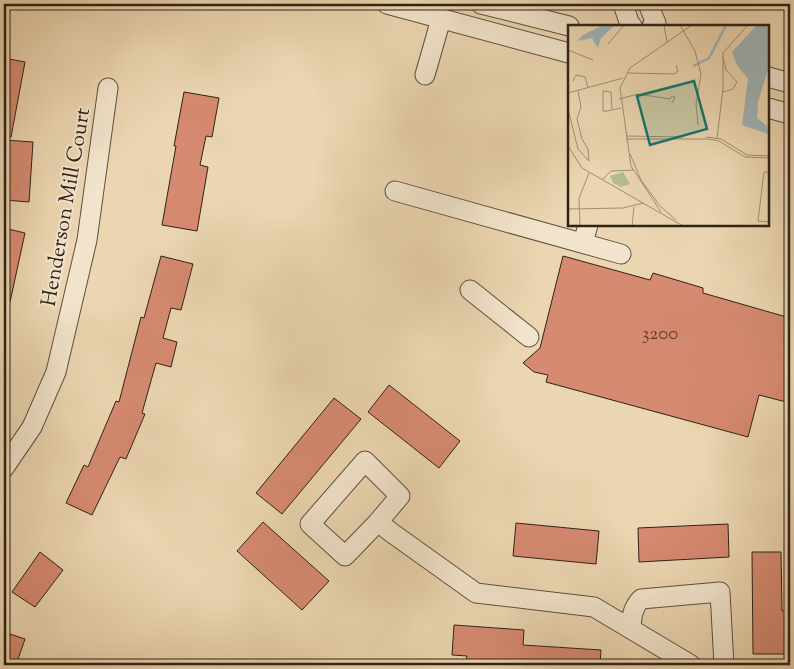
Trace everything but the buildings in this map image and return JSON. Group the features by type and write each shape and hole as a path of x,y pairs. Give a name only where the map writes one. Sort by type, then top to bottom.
{"street":[{"path":"387,4 568,54"},
{"path":"481,4 568,26"},
{"path":"623,4 630,25"},
{"path":"648,4 656,23 653,25"},
{"path":"425,75 441,19"},
{"path":"769,78 790,83"},
{"name":"Henderson Mill Court","path":"4,468 32,426 56,372 87,240 108,88"},
{"path":"769,108 790,114"},
{"path":"395,191 585,234 621,254"},
{"path":"470,290 529,337"},
{"path":"365,461 400,496 378,522 345,556 310,524 365,461"},
{"path":"378,522 476,593 594,607 691,665"},
{"path":"631,628 632,614 641,599 720,592 724,665"}]}
